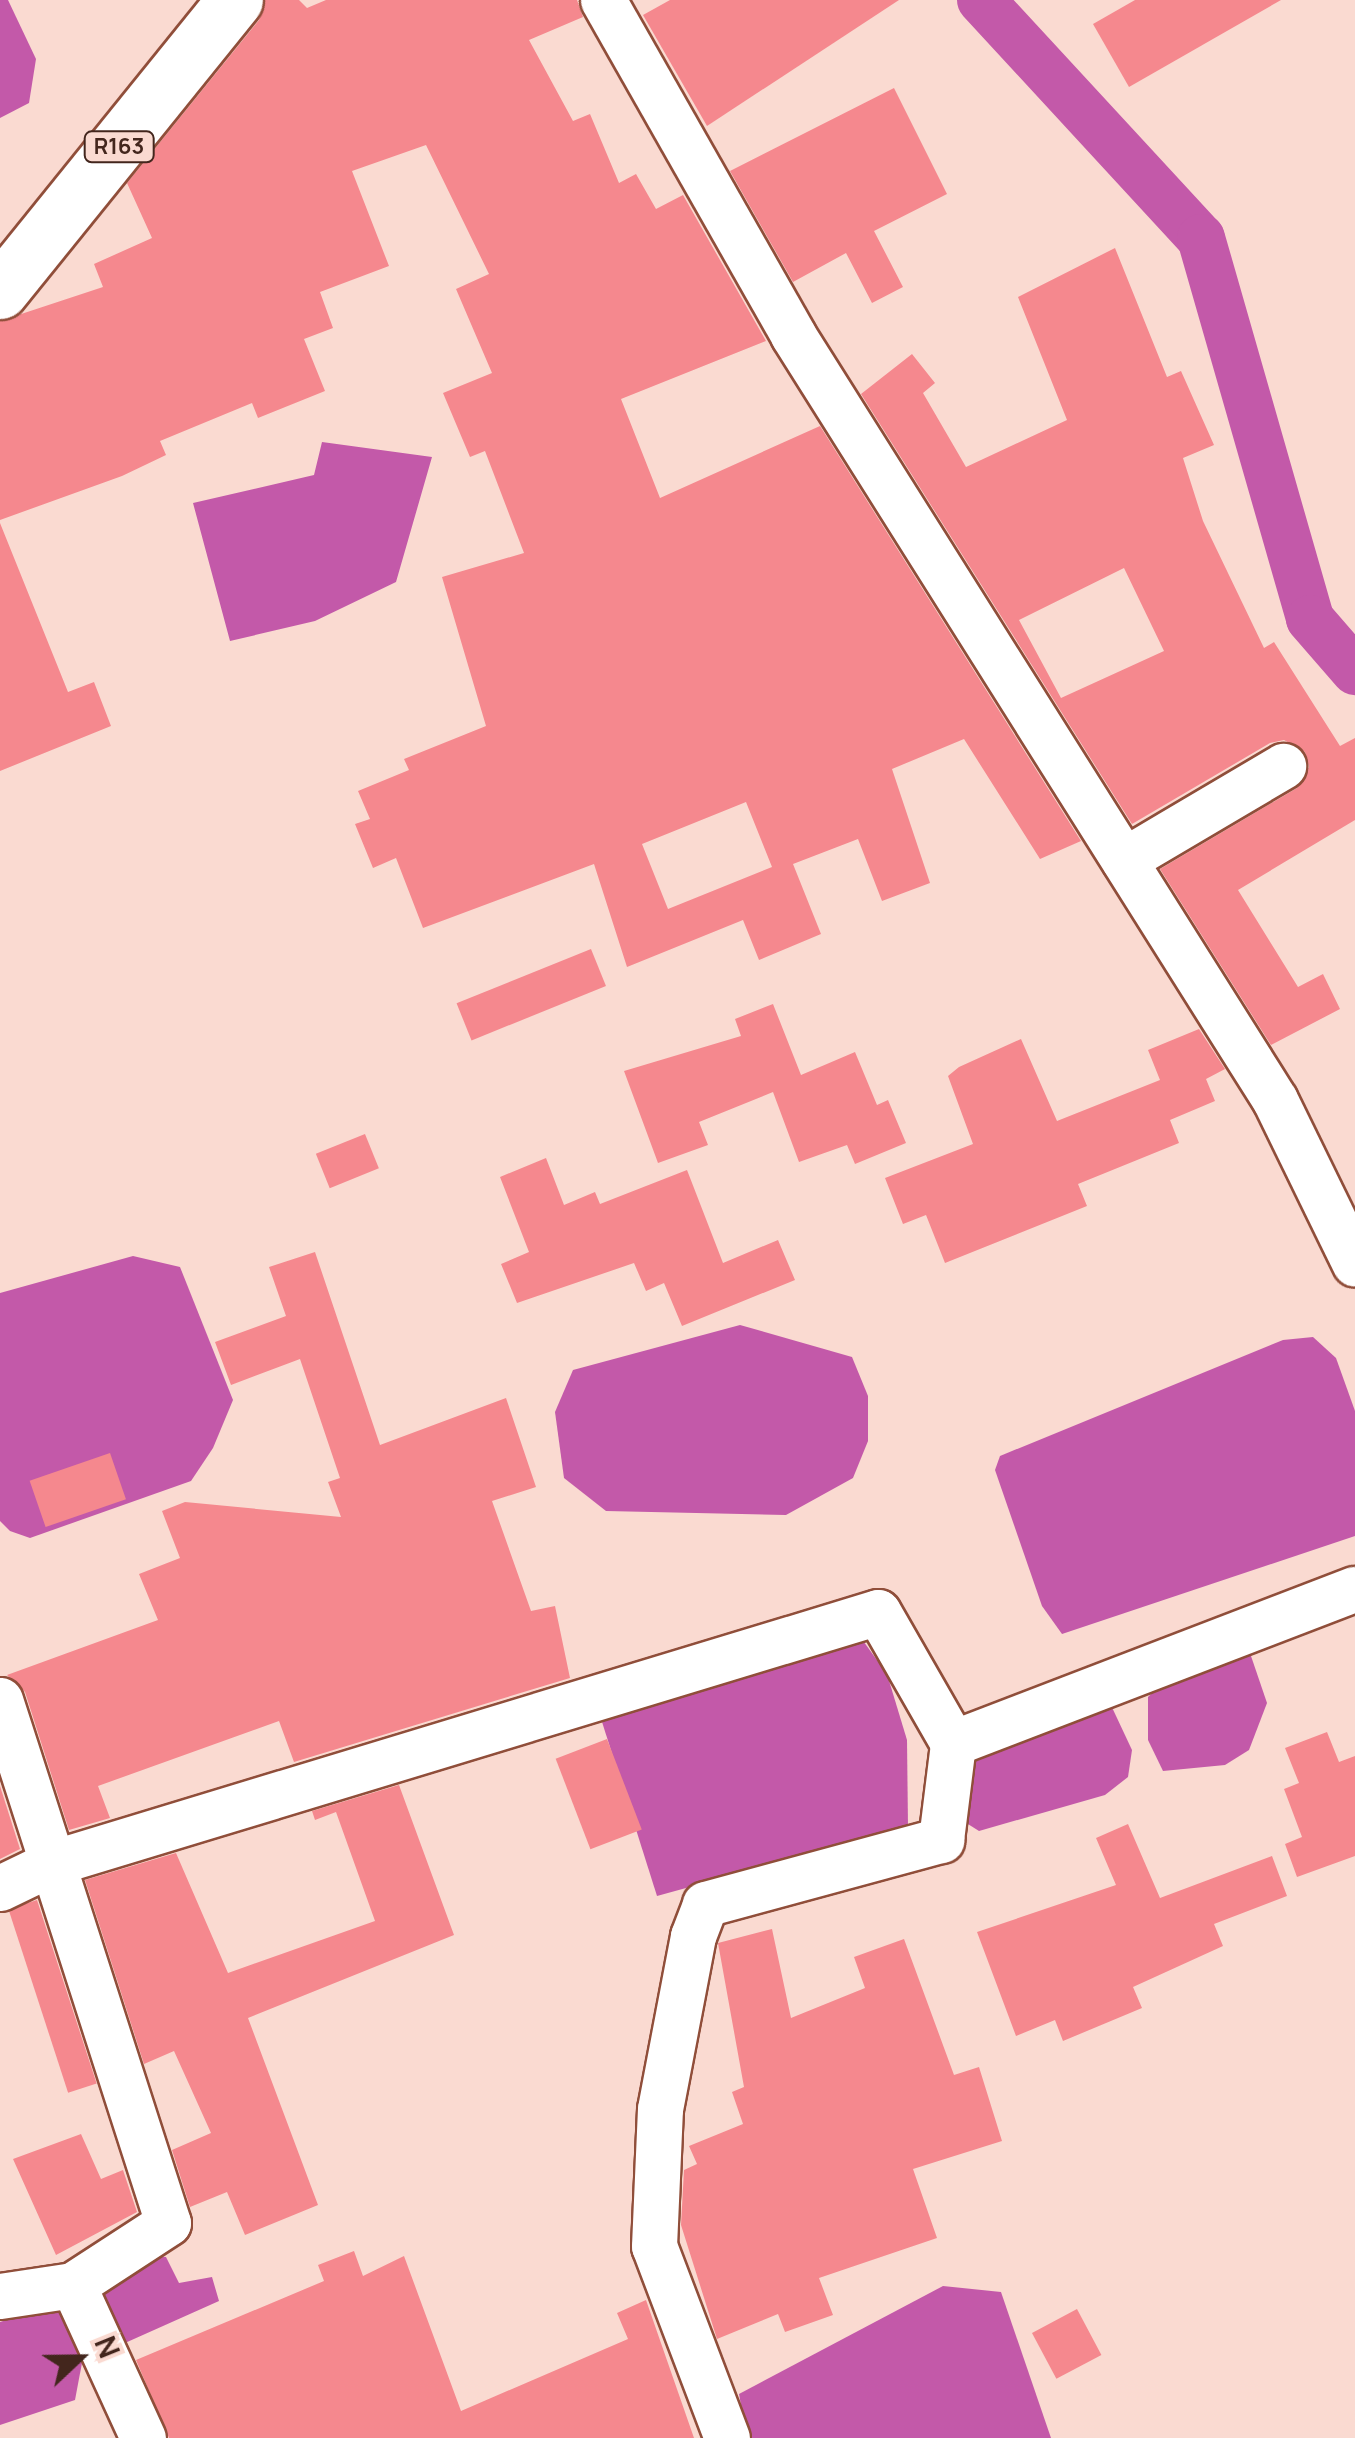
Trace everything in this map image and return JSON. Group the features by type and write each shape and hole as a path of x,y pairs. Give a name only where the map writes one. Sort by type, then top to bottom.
{"main road":[{"name":"R163","path":"0,291 235,0"}],"street":[{"path":"603,0 792,334 1275,1100 1355,1264"},
{"path":"1124,860 1282,766"},
{"path":"952,1743 1355,1589"},
{"path":"0,1888 52,1863 878,1612 952,1743 940,1840 705,1904 693,1936 660,2109 654,2246 726,2438"},
{"path":"0,1700 168,2223 73,2285 0,2296"},
{"path":"73,2285 143,2438"}],"shaded area":[{"path":"0,0 8,0 36,59 29,103 0,118"},
{"path":"322,442 432,457 396,582 315,621 230,641 193,503 314,475"},
{"path":"133,1256 180,1267 233,1400 213,1448 191,1481 30,1538 10,1531 0,1521 0,1293"},
{"path":"740,1325 852,1357 868,1396 868,1441 853,1478 786,1515 606,1511 564,1478 555,1412 573,1370"},
{"path":"1313,1337 1336,1358 1355,1411 1355,1536 1062,1634 1042,1606 995,1470 1000,1456 1283,1340"},
{"path":"856,1631 887,1674 907,1740 908,1827 657,1896 597,1706"},
{"path":"1243,1653 1251,1656 1267,1703 1249,1750 1225,1765 1163,1771 1148,1740 1148,1697 1170,1675"},
{"path":"1109,1701 1132,1750 1128,1777 1105,1795 979,1831 960,1819 961,1768"},
{"path":"150,2256 166,2257 179,2283 212,2277 219,2301 116,2347 94,2300 112,2274"},
{"path":"943,2286 1001,2292 1051,2438 747,2438 739,2394"},
{"path":"58,2303 85,2347 75,2400 0,2425 0,2322"}],"building":[{"path":"265,0 299,0 307,8 326,0 577,0 583,17 529,40 573,121 590,114 619,183 636,174 656,209 683,195 766,341 621,399 660,498 820,426 1081,841 1040,859 964,739 892,769 930,883 882,901 858,839 793,864 821,934 759,960 743,920 627,967 594,864 423,928 396,858 373,868 355,824 370,819 358,791 409,770 404,759 486,726 442,577 524,553 485,451 470,457 443,393 492,373 456,289 489,274 426,145 352,171 389,266 320,292 333,328 304,339 325,391 258,418 252,403 160,441 166,455 122,476 0,520 0,321 103,287 94,264 152,238 127,183 259,20","holes":["746,802 772,867 668,909 642,844"]},
{"path":"670,0 899,0 707,126 643,15"},
{"path":"1135,0 1281,0 1129,87 1093,24"},
{"path":"894,88 947,194 874,231 903,287 872,303 846,253 793,282 730,171"},
{"path":"1115,248 1167,377 1181,371 1214,445 1183,458 1203,521 1264,648 1274,642 1340,746 1355,738 1355,820 1238,890 1298,987 1323,974 1340,1009 1271,1045 1160,869 1297,788 1309,767 1305,752 1284,740 1270,743 1132,824 861,394 912,354 935,383 923,393 966,467 1067,420 1018,297","holes":["1124,568 1164,651 1061,698 1019,620"]},
{"path":"0,523 68,692 94,682 111,726 0,771"},
{"path":"591,949 606,986 472,1040 457,1003"},
{"path":"773,1004 801,1075 855,1052 877,1105 888,1100 906,1143 855,1164 847,1145 799,1162 773,1092 699,1122 708,1145 658,1163 624,1071 741,1036 735,1019"},
{"path":"1199,1029 1225,1069 1206,1079 1215,1101 1170,1120 1179,1143 1078,1184 1087,1206 945,1263 926,1215 903,1224 885,1178 973,1144 948,1076 959,1067 1021,1039 1057,1121 1160,1080 1148,1050"},
{"path":"365,1134 379,1168 330,1188 316,1154"},
{"path":"546,1158 564,1205 595,1192 600,1204 687,1170 723,1263 778,1240 795,1280 682,1326 664,1283 646,1291 634,1263 517,1303 501,1264 529,1252 500,1177"},
{"path":"315,1252 380,1445 506,1398 536,1487 492,1501 531,1611 555,1606 570,1678 294,1762 279,1721 98,1786 110,1818 69,1830 25,1692 7,1675 158,1620 139,1574 180,1558 162,1511 185,1502 341,1517 328,1482 340,1478 300,1359 231,1385 215,1342 286,1316 269,1267"},
{"path":"110,1453 126,1499 46,1527 30,1481"},
{"path":"1327,1732 1339,1762 1355,1756 1355,1856 1297,1877 1285,1844 1302,1837 1284,1789 1299,1783 1285,1748"},
{"path":"607,1739 642,1830 590,1849 556,1759"},
{"path":"399,1785 454,1935 248,2018 318,2205 245,2235 227,2192 190,2207 172,2150 211,2133 174,2051 144,2064 85,1880 176,1853 228,1973 375,1921 336,1812 315,1820 312,1811"},
{"path":"0,1786 20,1849 0,1859"},
{"path":"1128,1824 1160,1898 1272,1856 1287,1896 1214,1924 1223,1946 1133,1987 1142,2008 1063,2041 1055,2020 1016,2036 977,1932 1116,1885 1096,1838"},
{"path":"37,1900 97,2084 68,2093 8,1909"},
{"path":"772,1929 791,2018 865,1988 854,1957 904,1939 954,2075 979,2067 1002,2141 913,2169 937,2238 819,2278 833,2315 785,2332 778,2314 717,2339 681,2225 684,2170 697,2164 689,2146 743,2124 732,2092 744,2087 718,1943"},
{"path":"81,2134 101,2179 123,2170 137,2212 56,2255 13,2159"},
{"path":"354,2251 363,2276 404,2256 461,2411 628,2339 617,2313 646,2300 694,2438 169,2438 136,2360 324,2281 318,2265"},
{"path":"1077,2309 1101,2355 1056,2379 1032,2333"}],"waterway":[{"path":"981,0 1201,238 1310,619 1355,671"}]}
